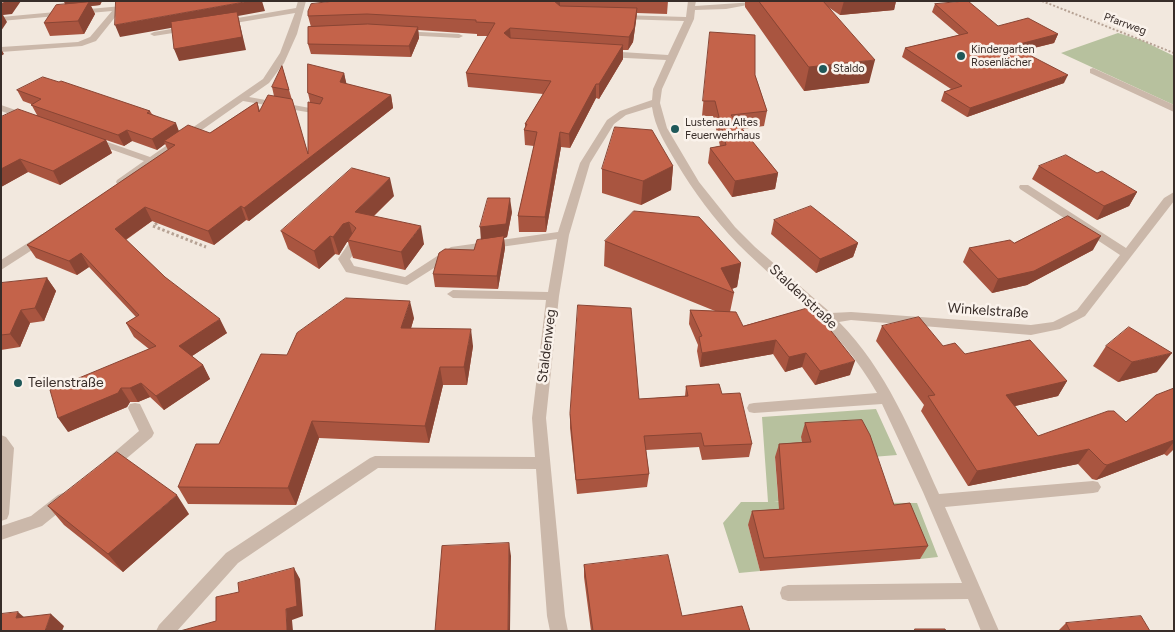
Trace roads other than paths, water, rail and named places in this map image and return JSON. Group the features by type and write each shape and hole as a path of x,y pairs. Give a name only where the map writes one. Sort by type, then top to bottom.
{"street":[{"path":"75,1 75,12"},
{"path":"692,4 726,7 765,1"},
{"path":"1,19 117,8 140,4"},
{"name":"Staldenstraße","path":"692,4 690,19 660,82 656,102 657,117 666,136 698,189 750,248 829,318 862,358 886,398 935,500 990,631"},
{"path":"112,189 266,81 277,68 298,35 300,6 212,24"},
{"path":"1,50 80,44 93,39 115,14 117,8"},
{"path":"606,16 690,19"},
{"path":"154,34 203,26"},
{"path":"389,32 459,36"},
{"path":"596,53 671,58"},
{"path":"1093,71 1174,108"},
{"path":"242,98 321,113"},
{"name":"Staldenweg","path":"559,631 556,616 539,418 553,296 563,236 585,163 610,122 623,113 656,102"},
{"path":"1,108 36,120"},
{"path":"85,137 152,161"},
{"path":"1024,187 1127,254"},
{"name":"Winkelstraße","path":"829,318 851,316 1031,330 1056,326 1081,313 1168,200 1174,195"},
{"path":"1,266 49,232"},
{"path":"353,246 344,259 350,269 407,281 455,250 563,236"},
{"path":"453,294 553,296"},
{"path":"754,408 886,398"},
{"path":"94,477 147,433 135,408"},
{"path":"1,441 7,448 1,514"},
{"path":"166,631 232,558 375,462 543,463"},
{"path":"935,500 1093,487"},
{"path":"1,534 36,521 72,493"},
{"path":"788,593 973,591"}],"place":[{"name":"Kindergarten Rosenlächer","path":"961,56"},
{"name":"Staldo","path":"823,69"},
{"name":"Lustenau Altes Feuerwehrhaus","path":"675,129"},
{"name":"Teilenstraße","path":"18,383"}]}
